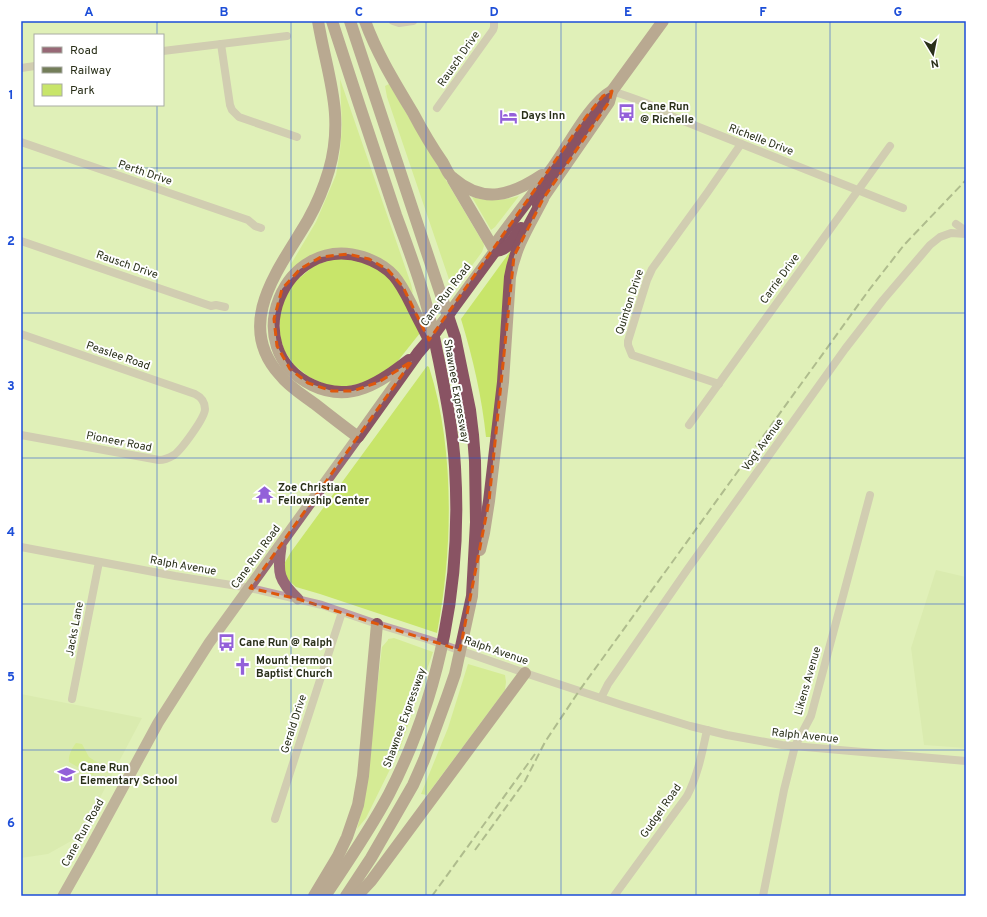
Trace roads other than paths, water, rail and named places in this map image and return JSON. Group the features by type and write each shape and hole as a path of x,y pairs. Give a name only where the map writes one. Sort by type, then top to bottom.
{"highway":[{"path":"318,21 332,84 335,109 335,134 332,156 329,170 309,218 278,270 265,296 261,311 259,329 266,355 280,376 358,437"},
{"name":"Shawnee Expressway","path":"324,896 366,833 398,776 426,706 437,667 447,622 455,567 457,511 455,465 449,411 427,307 332,21"},
{"name":"Shawnee Expressway","path":"346,896 395,819 412,785 424,760 455,674 472,596 476,522 475,461 470,410 455,337 441,291 350,21"},
{"path":"364,21 389,72 495,251"},
{"name":"Cane Run Road","path":"358,437 418,353 435,333 495,251 496,243 553,167 586,117 603,96 612,90 663,21"},
{"name":"Cane Run Road","path":"495,251 501,251 506,248 543,199 609,102 612,90"},
{"path":"452,178 469,189 484,194 497,195 509,193 525,186 553,167"},
{"path":"474,577 489,502 503,382 510,277 517,248 543,199"},
{"path":"418,353 386,377 366,388 345,392 324,390 308,383 301,379 285,362 275,337 275,307 282,289 300,269 321,257 344,254 357,255 378,263 388,270 403,287 438,360"},
{"path":"314,896 338,856 347,837 358,805 363,776 377,624"},
{"path":"357,896 371,881 525,673"}],"main road":[{"name":"Cane Run Road","path":"63,896 158,723 209,643 358,437"},
{"path":"281,544 278,563 280,577 298,599"}],"street":[{"path":"393,21 399,23 413,21"},
{"name":"Rausch Drive","path":"437,108 493,30 494,21"},
{"path":"164,51 287,36"},
{"path":"221,44 230,104 234,113 245,120 297,137"},
{"path":"21,68 34,66"},
{"name":"Richelle Drive","path":"612,90 641,101 670,116 903,208"},
{"name":"Perth Drive","path":"21,142 248,220 255,226 261,228"},
{"name":"Quinton Drive","path":"718,384 632,355 628,341 647,280 652,269 708,193 741,144"},
{"name":"Carrie Drive","path":"689,425 890,146"},
{"name":"Vogt Avenue","path":"956,224 966,233"},
{"name":"Vogt Avenue","path":"600,698 612,678 687,570 840,355 882,300 930,245 940,237 951,232 966,233"},
{"name":"Rausch Drive","path":"21,241 211,306 216,305 225,307"},
{"name":"Peaslee Road","path":"21,334 195,394 204,403"},
{"name":"Pioneer Road","path":"21,434 154,460 163,460 174,455 192,433 204,413 204,403"},
{"name":"Likens Avenue","path":"763,896 784,790 795,746 811,716 870,495"},
{"name":"Ralph Avenue","path":"21,547 207,582 250,588 322,605 600,698 707,730 754,741 966,761"},
{"name":"Jacks Lane","path":"72,699 99,562"},
{"name":"Gerald Drive","path":"275,819 342,612"},
{"name":"Gudgel Road","path":"614,896 687,796 694,783 707,730"}],"railway":[{"path":"475,850 525,781 545,742 579,691 869,290 904,245 966,180"},
{"path":"432,896 535,754"}],"place":[{"name":"Cane Run @ Richelle","path":"627,113"},
{"name":"Days Inn","path":"508,116"},
{"name":"Zoe Christian Fellowship Center","path":"265,494"},
{"name":"Cane Run @ Ralph","path":"226,643"},
{"name":"Mount Hermon Baptist Church","path":"243,667"},
{"name":"Cane Run Elementary School","path":"67,774"}]}
